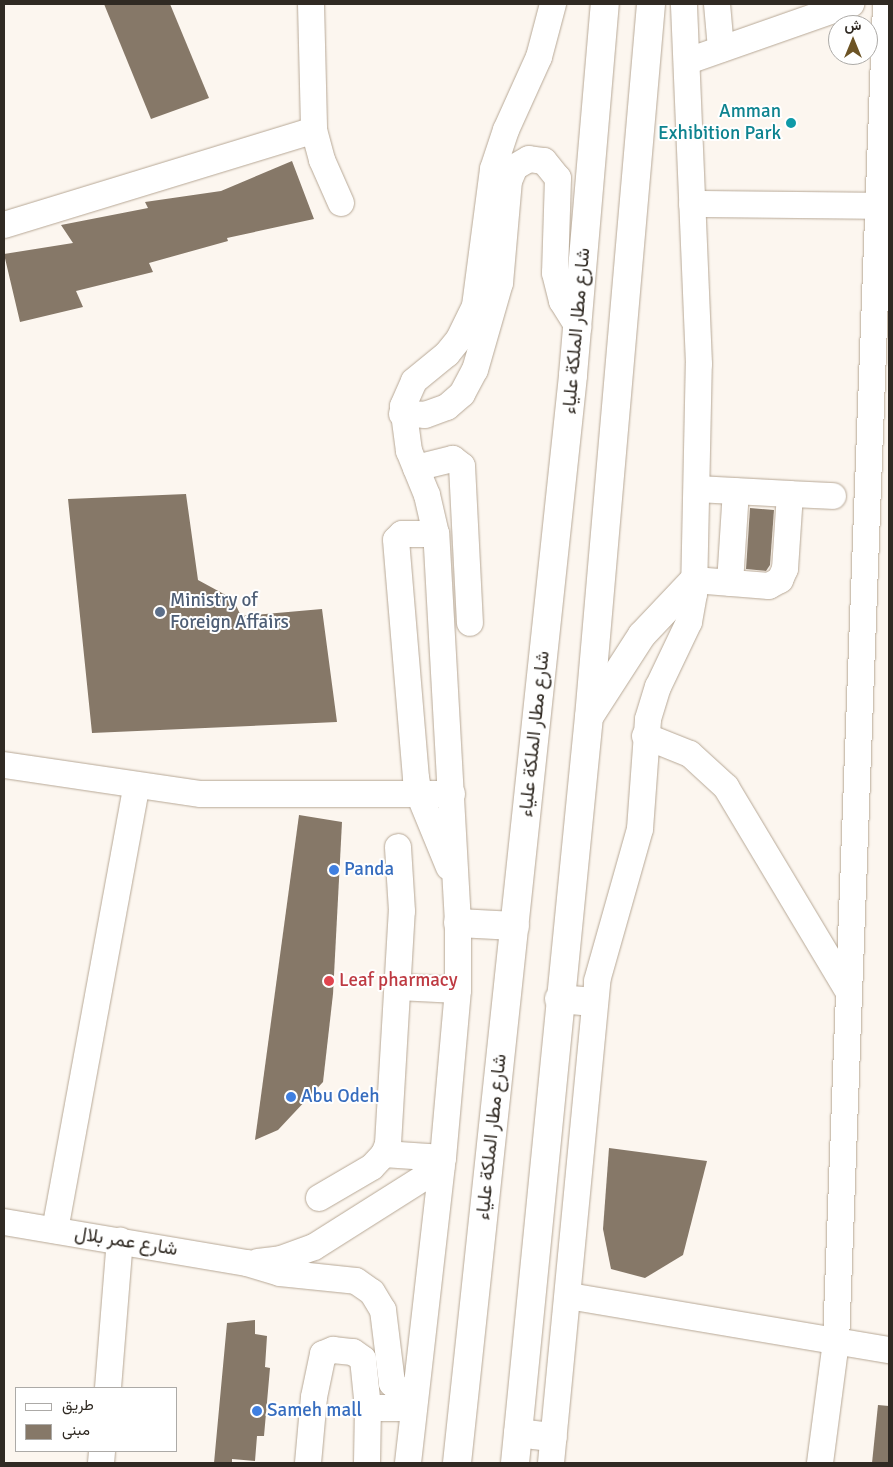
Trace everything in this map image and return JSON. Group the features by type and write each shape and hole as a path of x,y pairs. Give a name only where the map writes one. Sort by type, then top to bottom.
{"highway":[{"name":"شارع مطار الملكة علياء","path":"457,1463 578,327 606,4"},
{"path":"514,1463 559,999 589,717 652,4"},
{"path":"589,717 642,635 694,580"},
{"path":"458,923 515,926"},
{"path":"559,999 594,1002"},
{"path":"518,1433 552,1450"}],"street":[{"path":"311,4 314,130 322,160 340,202"},
{"path":"408,1463 443,1162 458,990 458,923 452,785 434,523 406,442 402,414 408,390 451,349 475,306 493,170 506,130 539,57 553,4"},
{"path":"552,1450 569,1296 594,1002 601,963 640,829 645,736 658,688 689,622 694,580 699,381 688,61 684,4"},
{"path":"717,4 721,49"},
{"path":"688,61 851,4"},
{"path":"820,1463 836,1342 847,989 878,559 880,206 886,98 886,4"},
{"path":"4,225 314,130"},
{"path":"402,414 426,415 447,407 462,394 475,370 500,283 509,181 516,167 529,159 544,161 558,178 555,273 562,301 578,327"},
{"path":"692,204 880,206"},
{"path":"416,468 452,459 458,461 462,466 470,623"},
{"path":"697,489 833,496"},
{"path":"730,583 736,491"},
{"path":"694,580 769,586 780,580 785,569 790,494"},
{"path":"456,884 418,786 396,540 402,534 434,523 465,508"},
{"path":"645,736 690,754 726,787 847,989"},
{"path":"4,765 201,794 452,785"},
{"path":"55,1230 137,785"},
{"path":"319,1198 372,1167 384,1154 390,1133 402,890 398,848"},
{"path":"398,987 458,990"},
{"path":"384,1154 443,1162"},
{"name":"شارع عمر بلال","path":"247,1263 281,1259 314,1247 443,1162"},
{"name":"شارع عمر بلال","path":"4,1222 120,1240 247,1263 280,1273 346,1278 365,1286 383,1310 392,1383 414,1403"},
{"path":"108,1387 120,1240"},
{"path":"569,1296 889,1350"},
{"path":"308,1463 314,1397 323,1354 333,1350 353,1352 363,1359 368,1408 367,1463"},
{"path":"368,1408 414,1403"}],"building":[{"path":"104,4 170,4 209,98 151,119"},
{"path":"292,161 314,219 227,238 228,241 149,263 153,272 76,291 83,307 20,322 4,254 73,243 61,225 148,208 145,202 221,191"},
{"name":"Ministry of Foreign Affairs","path":"186,494 198,580 233,599 241,616 322,609 337,722 92,733 68,499"},
{"path":"750,508 774,510 770,565 766,571 746,569"},
{"path":"299,815 342,822 333,994 323,1082 278,1130 255,1140"},
{"path":"609,1148 707,1161 683,1255 645,1278 611,1269 603,1229"},
{"path":"255,1320 255,1334 267,1336 265,1367 270,1368 264,1436 257,1436 255,1461 232,1459 232,1463 214,1463 227,1323"},
{"path":"878,1405 889,1406 889,1463 872,1463"}],"place":[{"name":"Amman Exhibition Park","path":"791,123"},
{"name":"Ministry of Foreign Affairs","path":"160,612"},
{"name":"Panda","path":"334,870"},
{"name":"Leaf pharmacy","path":"329,981"},
{"name":"Abu Odeh","path":"291,1097"},
{"name":"Sameh mall","path":"257,1411"}]}
